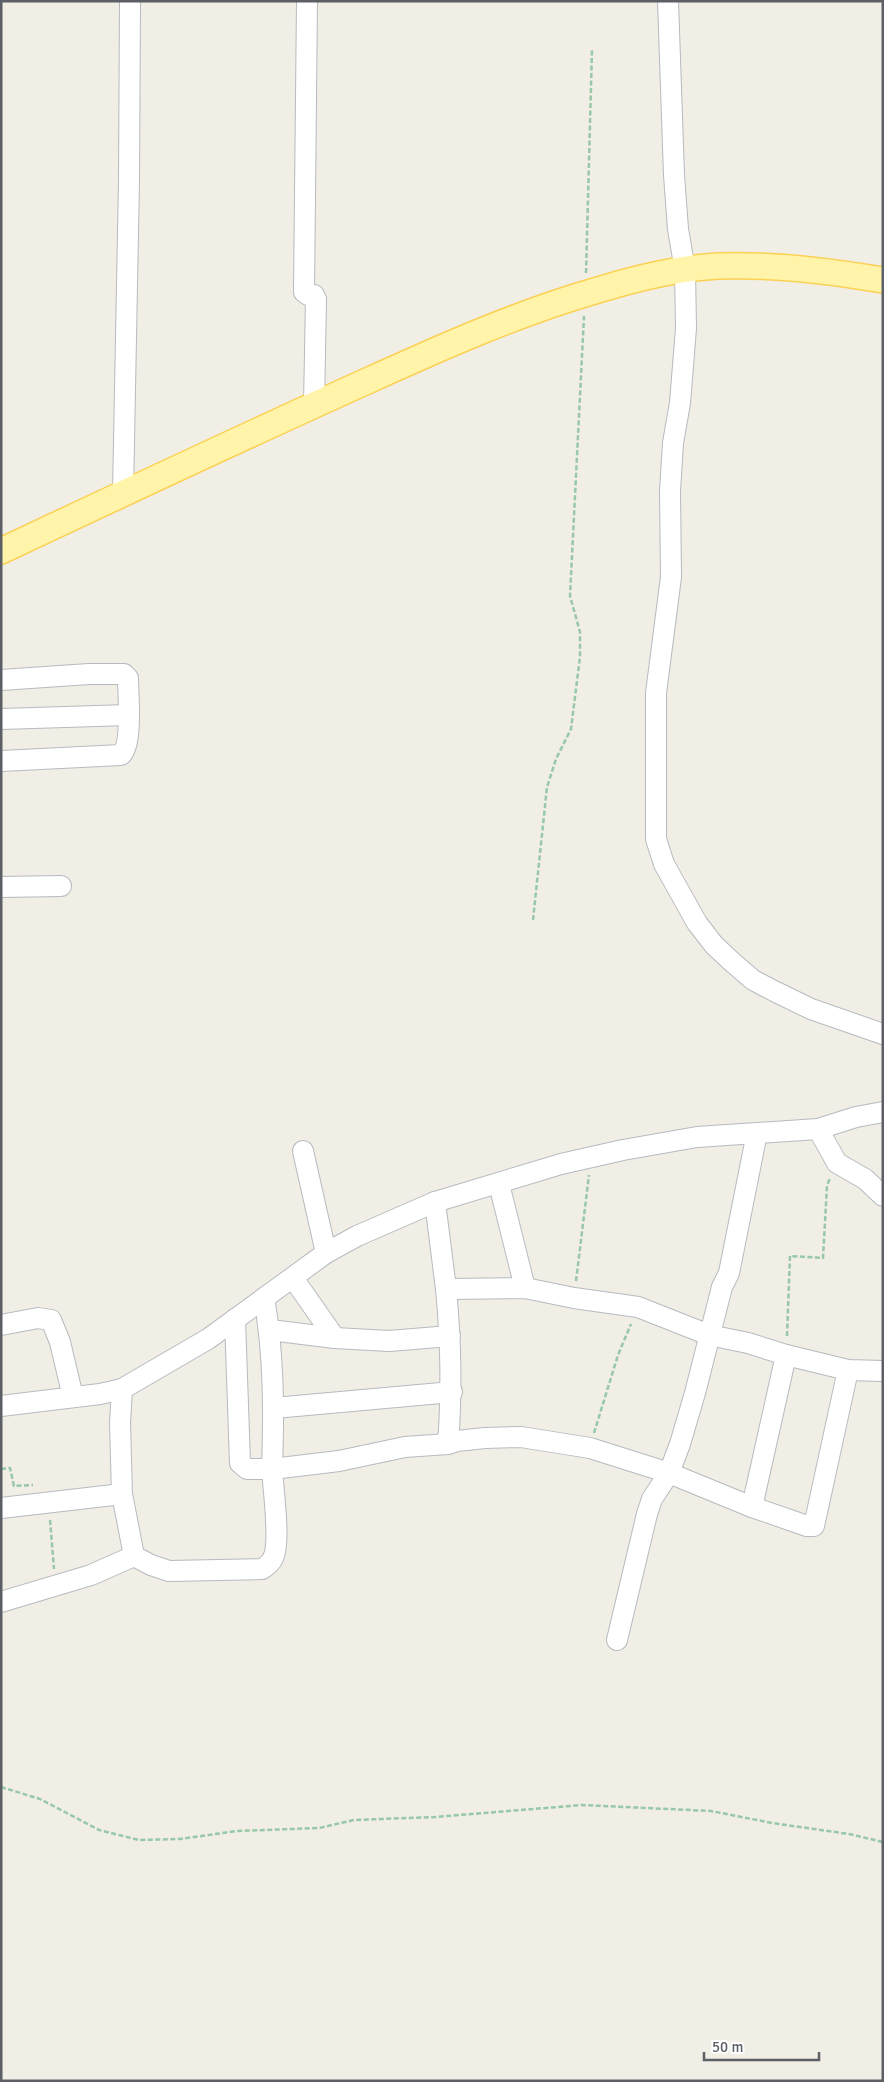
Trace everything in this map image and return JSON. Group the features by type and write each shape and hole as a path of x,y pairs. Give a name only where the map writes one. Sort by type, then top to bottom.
{"main road":[{"path":"1,551 314,405 447,345 543,306 636,278 717,266 762,266 820,270 883,280"}],"street":[{"path":"123,494 129,181 130,1"},
{"path":"307,1 304,292 316,298 314,405"},
{"path":"667,2 674,175 678,229 685,270 685,346 680,403 673,442 670,491 671,577 656,693 656,839 664,864 697,923 714,945 753,980 811,1009 883,1034"},
{"path":"1,680 89,674 124,674 128,678 129,715 126,746 121,755 1,761"},
{"path":"1,719 129,715"},
{"path":"1,887 61,886"},
{"path":"1,1406 122,1389 208,1339 326,1252 357,1236 435,1202 499,1184 524,1174 623,1150 690,1138 818,1129 879,1118"},
{"path":"818,1129 837,1163 865,1179 883,1196"},
{"path":"617,1640 649,1507 669,1473 680,1444 722,1287 728,1273 756,1133"},
{"path":"303,1151 326,1252"},
{"path":"499,1184 525,1288"},
{"path":"435,1202 450,1336 452,1392 448,1444"},
{"path":"293,1278 335,1338"},
{"path":"446,1289 525,1288 574,1298 638,1306 709,1335 748,1343 786,1355 848,1370 883,1371"},
{"path":"134,1556 151,1565 169,1571 262,1569 274,1557 276,1544 272,1469 274,1408 270,1330 264,1298"},
{"path":"1,1325 38,1318 51,1320 60,1342 73,1397"},
{"path":"235,1319 240,1463 247,1468 272,1469 339,1461 405,1447 448,1444 457,1441 485,1438 521,1437 590,1448 669,1473 752,1507 807,1526 816,1524 848,1370"},
{"path":"270,1330 390,1342 450,1336"},
{"path":"752,1507 786,1355"},
{"path":"122,1389 120,1424 122,1494 134,1556"},
{"path":"274,1408 452,1392"},
{"path":"1,1508 122,1494"},
{"path":"1,1602 91,1575 134,1556"}],"path":[{"path":"533,920 547,787 556,759 570,729 580,657 580,632 570,596 585,294 592,49"},
{"path":"574,1298 592,1157"},
{"path":"786,1355 790,1256 823,1258 827,1186 837,1163"},
{"path":"590,1448 618,1355 638,1306"},
{"path":"1,1787 40,1799 98,1830 139,1840 180,1839 237,1831 319,1828 354,1820 435,1817 582,1805 711,1811 772,1823 849,1834 883,1842"}]}
